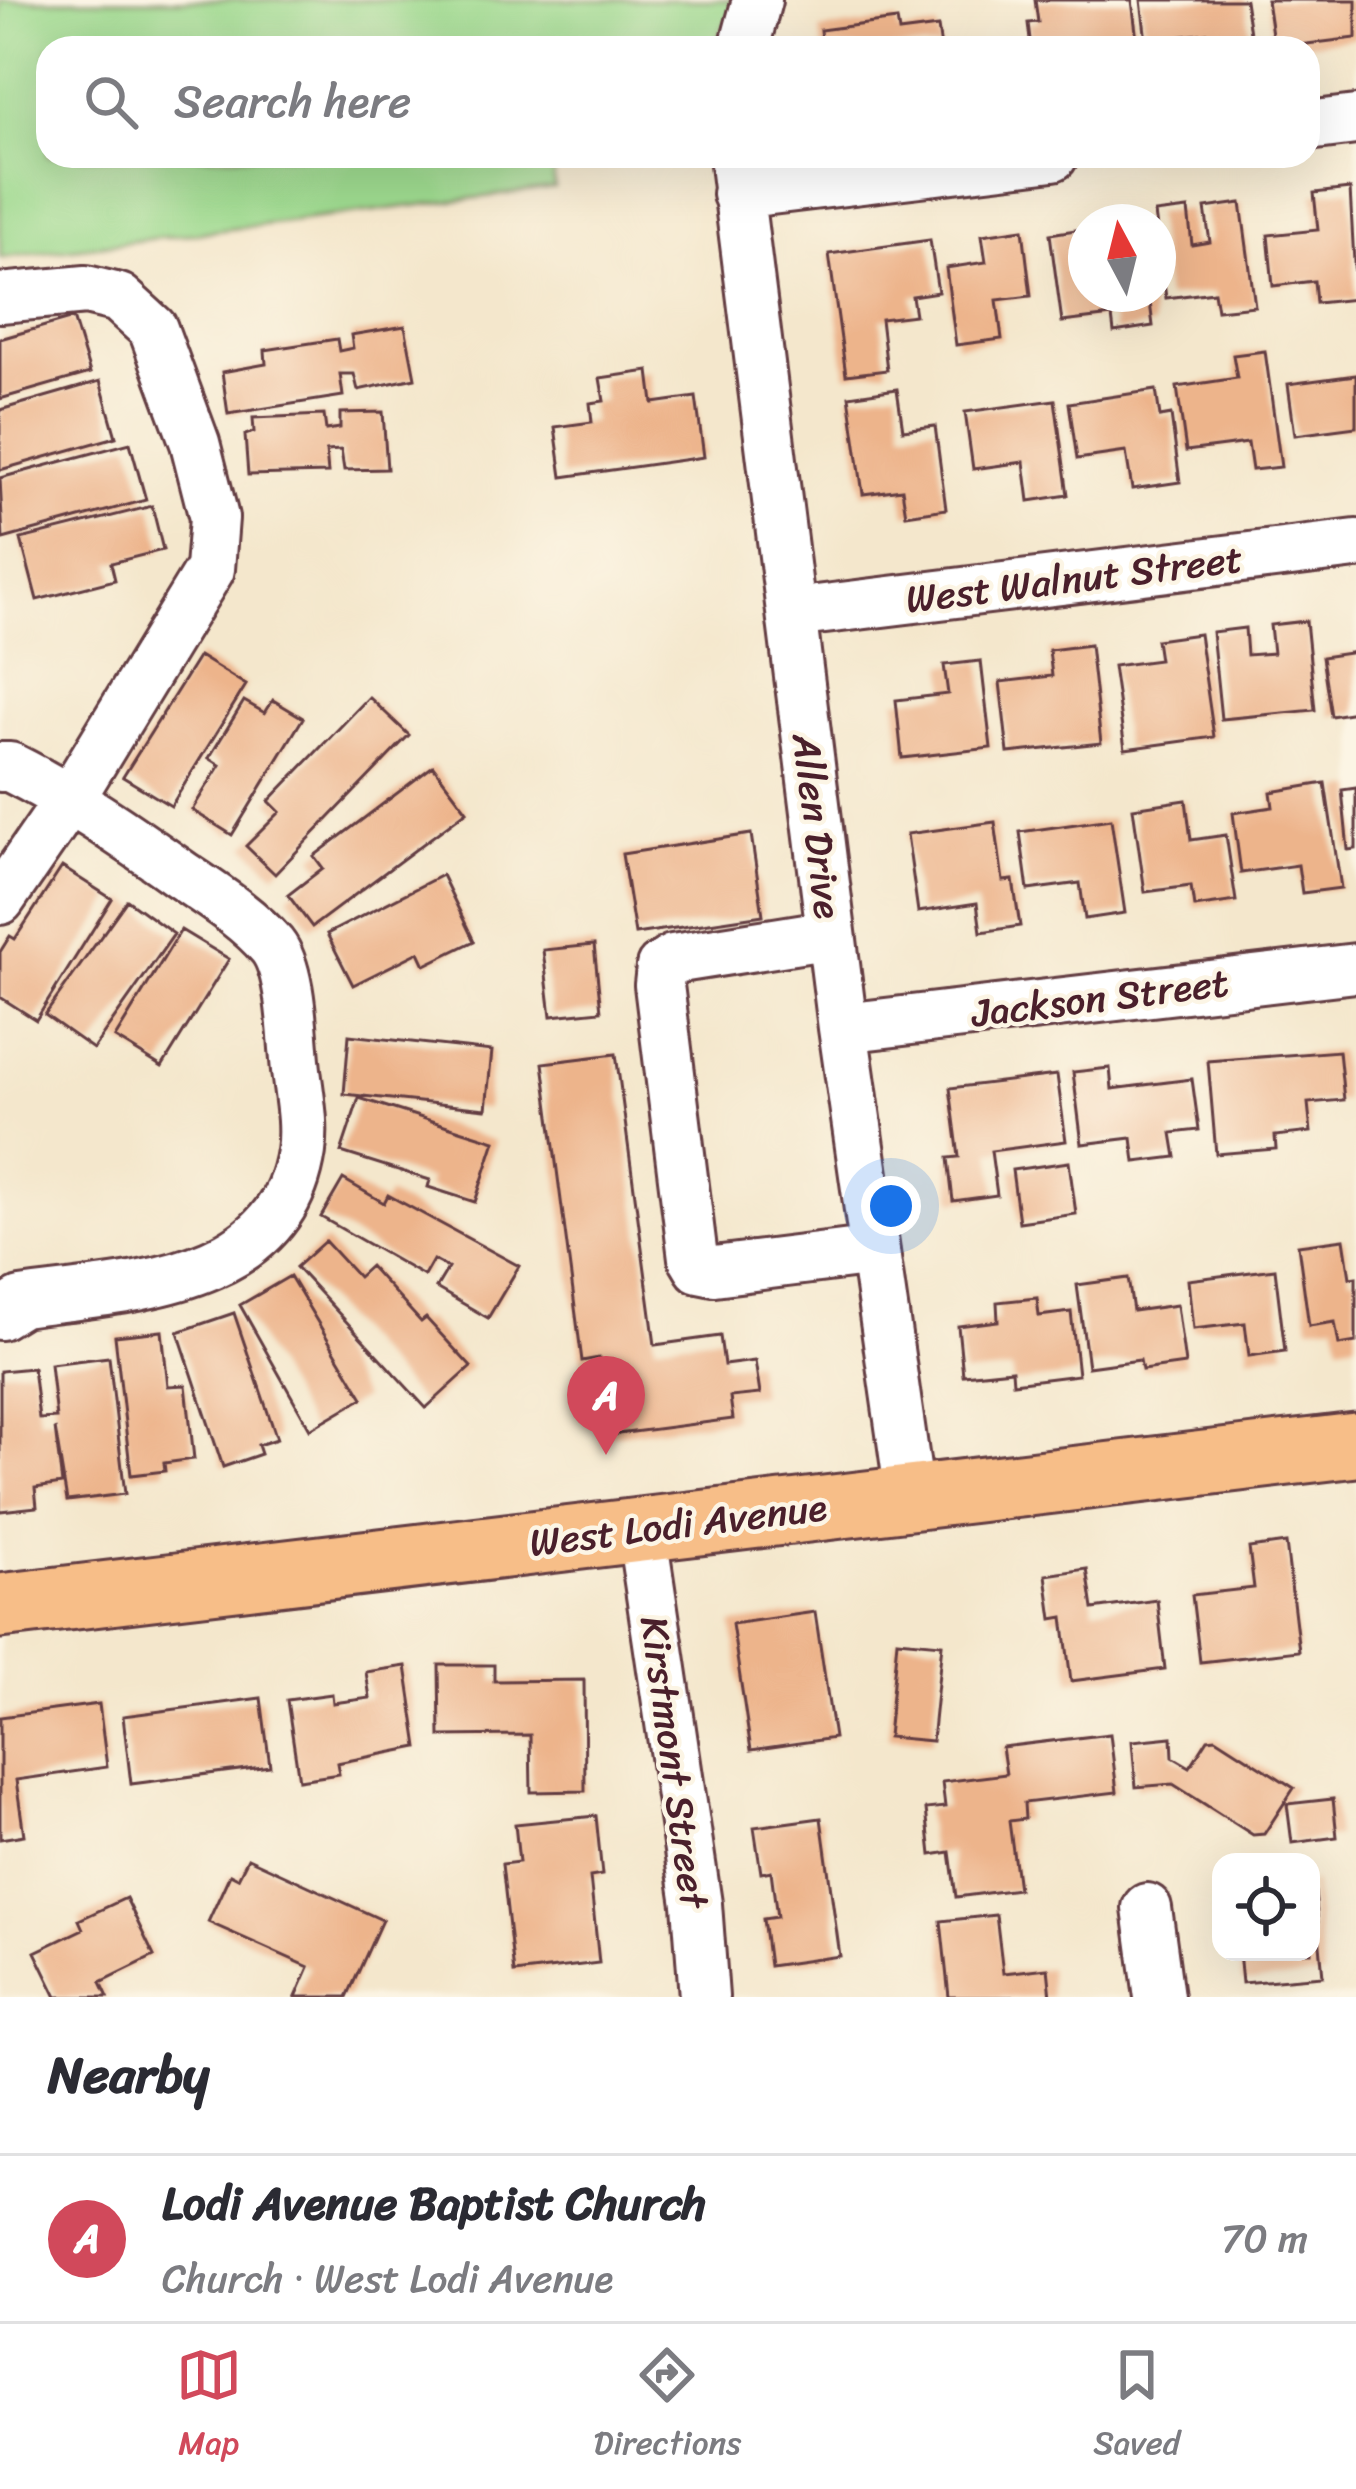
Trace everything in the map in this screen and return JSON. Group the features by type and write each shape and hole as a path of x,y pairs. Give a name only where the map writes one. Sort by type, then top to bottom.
{"main road":[{"name":"West Lodi Avenue","path":"0,1606 1356,1445"}],"street":[{"path":"748,36 758,0"},
{"path":"1320,124 1356,120"},
{"path":"736,175 853,168"},
{"name":"Allen Drive","path":"736,175 843,1028 910,1496"},
{"path":"0,298 86,290 119,298 153,328 195,442 214,518 210,569 71,797 0,900"},
{"name":"West Walnut Street","path":"791,613 1356,544"},
{"path":"0,767 10,766 71,797 245,919 276,950 302,1115 301,1153 287,1196 267,1225 227,1259 175,1280 21,1302 0,1316"},
{"path":"831,934 673,958 661,967 659,985 693,1258 699,1268 714,1271 875,1251"},
{"name":"Jackson Street","path":"843,1028 1356,968"},
{"name":"Kirstmont Street","path":"641,1528 697,1904 704,1997"},
{"path":"1147,1908 1159,1997"}],"green space":[{"path":"0,0 739,0 719,36 36,36 36,168 552,168 555,188 0,258"}],"building":[{"path":"1035,0 1132,0 1136,36 1030,36 1028,23 1038,22"},
{"path":"1141,0 1245,0 1250,36 1145,36"},
{"path":"1267,0 1356,0 1356,38 1320,42 1320,36 1272,36"},
{"path":"897,20 899,32 938,27 939,36 821,36 820,30"},
{"path":"1350,189 1356,299 1316,303 1314,281 1273,286 1268,235 1318,230 1314,193"},
{"path":"1241,203 1255,306 1217,310 1214,292 1176,297 1176,210 1188,209 1192,245 1210,242 1205,208"},
{"path":"1023,229 1031,296 997,300 1002,339 956,345 946,268 986,262 982,235"},
{"path":"1068,231 1068,312 1151,312 1153,326 1114,332 1112,316 1062,322 1050,234"},
{"path":"930,240 938,292 912,296 915,315 881,319 887,370 846,375 829,254"},
{"path":"73,318 90,373 0,399 0,339"},
{"path":"405,326 415,378 358,390 354,374 340,374 343,396 228,414 222,372 266,364 265,350 337,339 339,351 353,348 351,335"},
{"path":"1265,351 1281,467 1252,470 1248,443 1186,451 1177,387 1237,378 1233,355"},
{"path":"649,371 653,403 696,397 704,457 562,477 555,427 592,422 590,403 604,401 600,378"},
{"path":"1356,375 1356,427 1295,435 1288,384"},
{"path":"100,381 116,437 0,470 0,410"},
{"path":"897,389 903,430 935,426 946,509 906,515 902,489 863,494 849,396"},
{"path":"1156,390 1160,417 1171,415 1180,482 1132,489 1126,452 1077,459 1069,403"},
{"path":"1055,400 1068,495 1029,501 1024,462 973,469 965,412"},
{"path":"383,412 387,469 344,470 341,450 326,451 328,473 248,475 245,435 254,432 253,418 324,415 326,430 340,428 340,413"},
{"path":"130,443 146,500 3,539 0,478"},
{"path":"152,506 163,550 111,563 115,580 37,600 21,539"},
{"path":"1306,621 1315,710 1221,719 1212,632 1245,628 1247,655 1273,653 1270,625"},
{"path":"1199,634 1214,737 1125,749 1113,666 1159,660 1156,640"},
{"path":"1090,645 1101,743 1008,753 1000,682 1052,676 1049,650"},
{"path":"1356,652 1356,712 1331,716 1322,657"},
{"path":"199,656 246,685 171,806 123,777"},
{"path":"981,661 991,748 902,758 896,700 948,694 944,665"},
{"path":"369,697 409,735 275,874 246,846 280,812 269,801"},
{"path":"273,700 303,718 232,835 192,810 220,765 209,758 244,701 265,713"},
{"path":"433,766 467,811 312,927 288,895 323,868 314,856"},
{"path":"1325,783 1341,888 1302,893 1298,865 1241,873 1233,813 1273,807 1271,792"},
{"path":"1356,788 1356,849 1348,850 1342,790"},
{"path":"1186,800 1191,840 1226,835 1236,901 1194,907 1191,886 1145,892 1133,808"},
{"path":"1111,819 1125,913 1085,919 1080,883 1028,890 1020,832"},
{"path":"995,822 1003,881 1013,880 1020,926 981,932 977,903 918,912 907,834"},
{"path":"751,834 763,915 635,934 622,854"},
{"path":"62,867 112,899 36,1020 0,997 0,952 10,936 15,939"},
{"path":"442,875 474,941 425,965 419,952 353,985 327,934"},
{"path":"127,900 174,934 93,1049 45,1015"},
{"path":"181,930 229,959 162,1067 115,1038"},
{"path":"594,945 601,1011 551,1016 543,950"},
{"path":"349,1035 492,1051 486,1109 344,1094"},
{"path":"1339,1051 1344,1100 1308,1103 1311,1132 1275,1136 1276,1149 1216,1154 1208,1061"},
{"path":"616,1054 655,1345 720,1336 724,1365 755,1361 760,1394 730,1397 733,1419 610,1435 599,1358 582,1361 543,1063"},
{"path":"1110,1068 1112,1089 1192,1079 1199,1130 1172,1133 1176,1157 1135,1162 1132,1138 1082,1144 1073,1072"},
{"path":"1057,1075 1066,1141 991,1151 997,1195 953,1201 948,1158 959,1157 950,1088"},
{"path":"359,1098 495,1141 475,1202 428,1187 430,1180 341,1152"},
{"path":"1069,1162 1076,1214 1019,1222 1012,1170"},
{"path":"343,1179 384,1203 388,1195 519,1266 488,1318 436,1288 448,1268 433,1260 424,1276 321,1217"},
{"path":"1344,1239 1350,1278 1356,1277 1356,1342 1339,1345 1335,1322 1309,1326 1298,1245"},
{"path":"325,1241 358,1277 370,1266 471,1367 426,1408 296,1267"},
{"path":"1275,1269 1285,1351 1249,1356 1245,1323 1193,1329 1188,1280"},
{"path":"290,1276 363,1398 310,1429 240,1305"},
{"path":"1128,1278 1133,1311 1177,1305 1185,1364 1142,1370 1140,1360 1088,1367 1077,1285"},
{"path":"1037,1298 1039,1316 1071,1312 1078,1375 1013,1383 1012,1370 963,1375 958,1326 998,1321 997,1302"},
{"path":"234,1313 277,1439 258,1445 261,1454 223,1467 178,1332"},
{"path":"162,1331 168,1386 186,1385 194,1459 164,1463 165,1471 131,1475 115,1336"},
{"path":"109,1357 125,1494 67,1501 55,1428 62,1484 35,1488 37,1507 0,1511 0,1371 33,1368 39,1419 56,1418 50,1364"},
{"path":"1286,1543 1299,1651 1200,1662 1192,1595 1254,1588 1249,1548"},
{"path":"1087,1569 1093,1609 1157,1600 1165,1669 1071,1681 1063,1617 1052,1619 1046,1575"},
{"path":"815,1612 834,1738 751,1750 732,1624"},
{"path":"897,1640 942,1644 932,1741 888,1737"},
{"path":"439,1665 494,1665 494,1681 584,1680 585,1791 531,1792 530,1735 440,1736"},
{"path":"406,1666 418,1747 337,1763 339,1774 299,1780 287,1700 332,1694 333,1703 370,1698 366,1672"},
{"path":"261,1698 270,1766 131,1784 123,1716"},
{"path":"99,1704 107,1767 16,1780 24,1835 0,1839 0,1717"},
{"path":"1110,1734 1117,1792 1024,1803 1025,1819 1009,1821 1018,1889 956,1897 950,1852 931,1855 926,1809 945,1807 942,1782 1006,1774 1002,1747"},
{"path":"1172,1737 1173,1757 1190,1767 1208,1739 1216,1738 1294,1788 1264,1834 1253,1835 1173,1784 1136,1787 1132,1741"},
{"path":"1333,1799 1337,1837 1292,1843 1287,1804"},
{"path":"596,1816 602,1875 590,1877 599,1963 514,1973 502,1864 519,1862 515,1824"},
{"path":"821,1818 840,1956 769,1966 763,1919 777,1917 771,1871 761,1873 754,1827"},
{"path":"248,1858 382,1920 347,1997 296,1997 309,1967 208,1922 230,1874 238,1878"},
{"path":"126,1898 154,1956 101,1982 108,1997 57,1997 35,1952 83,1929 79,1920"},
{"path":"996,1915 1003,1973 1048,1968 1051,1997 949,1997 941,1921"},
{"path":"1320,1945 1323,1976 1242,1983 1240,1961 1320,1961"}],"place":[{"name":"Lodi Avenue Baptist Church","path":"606,1455"}]}
